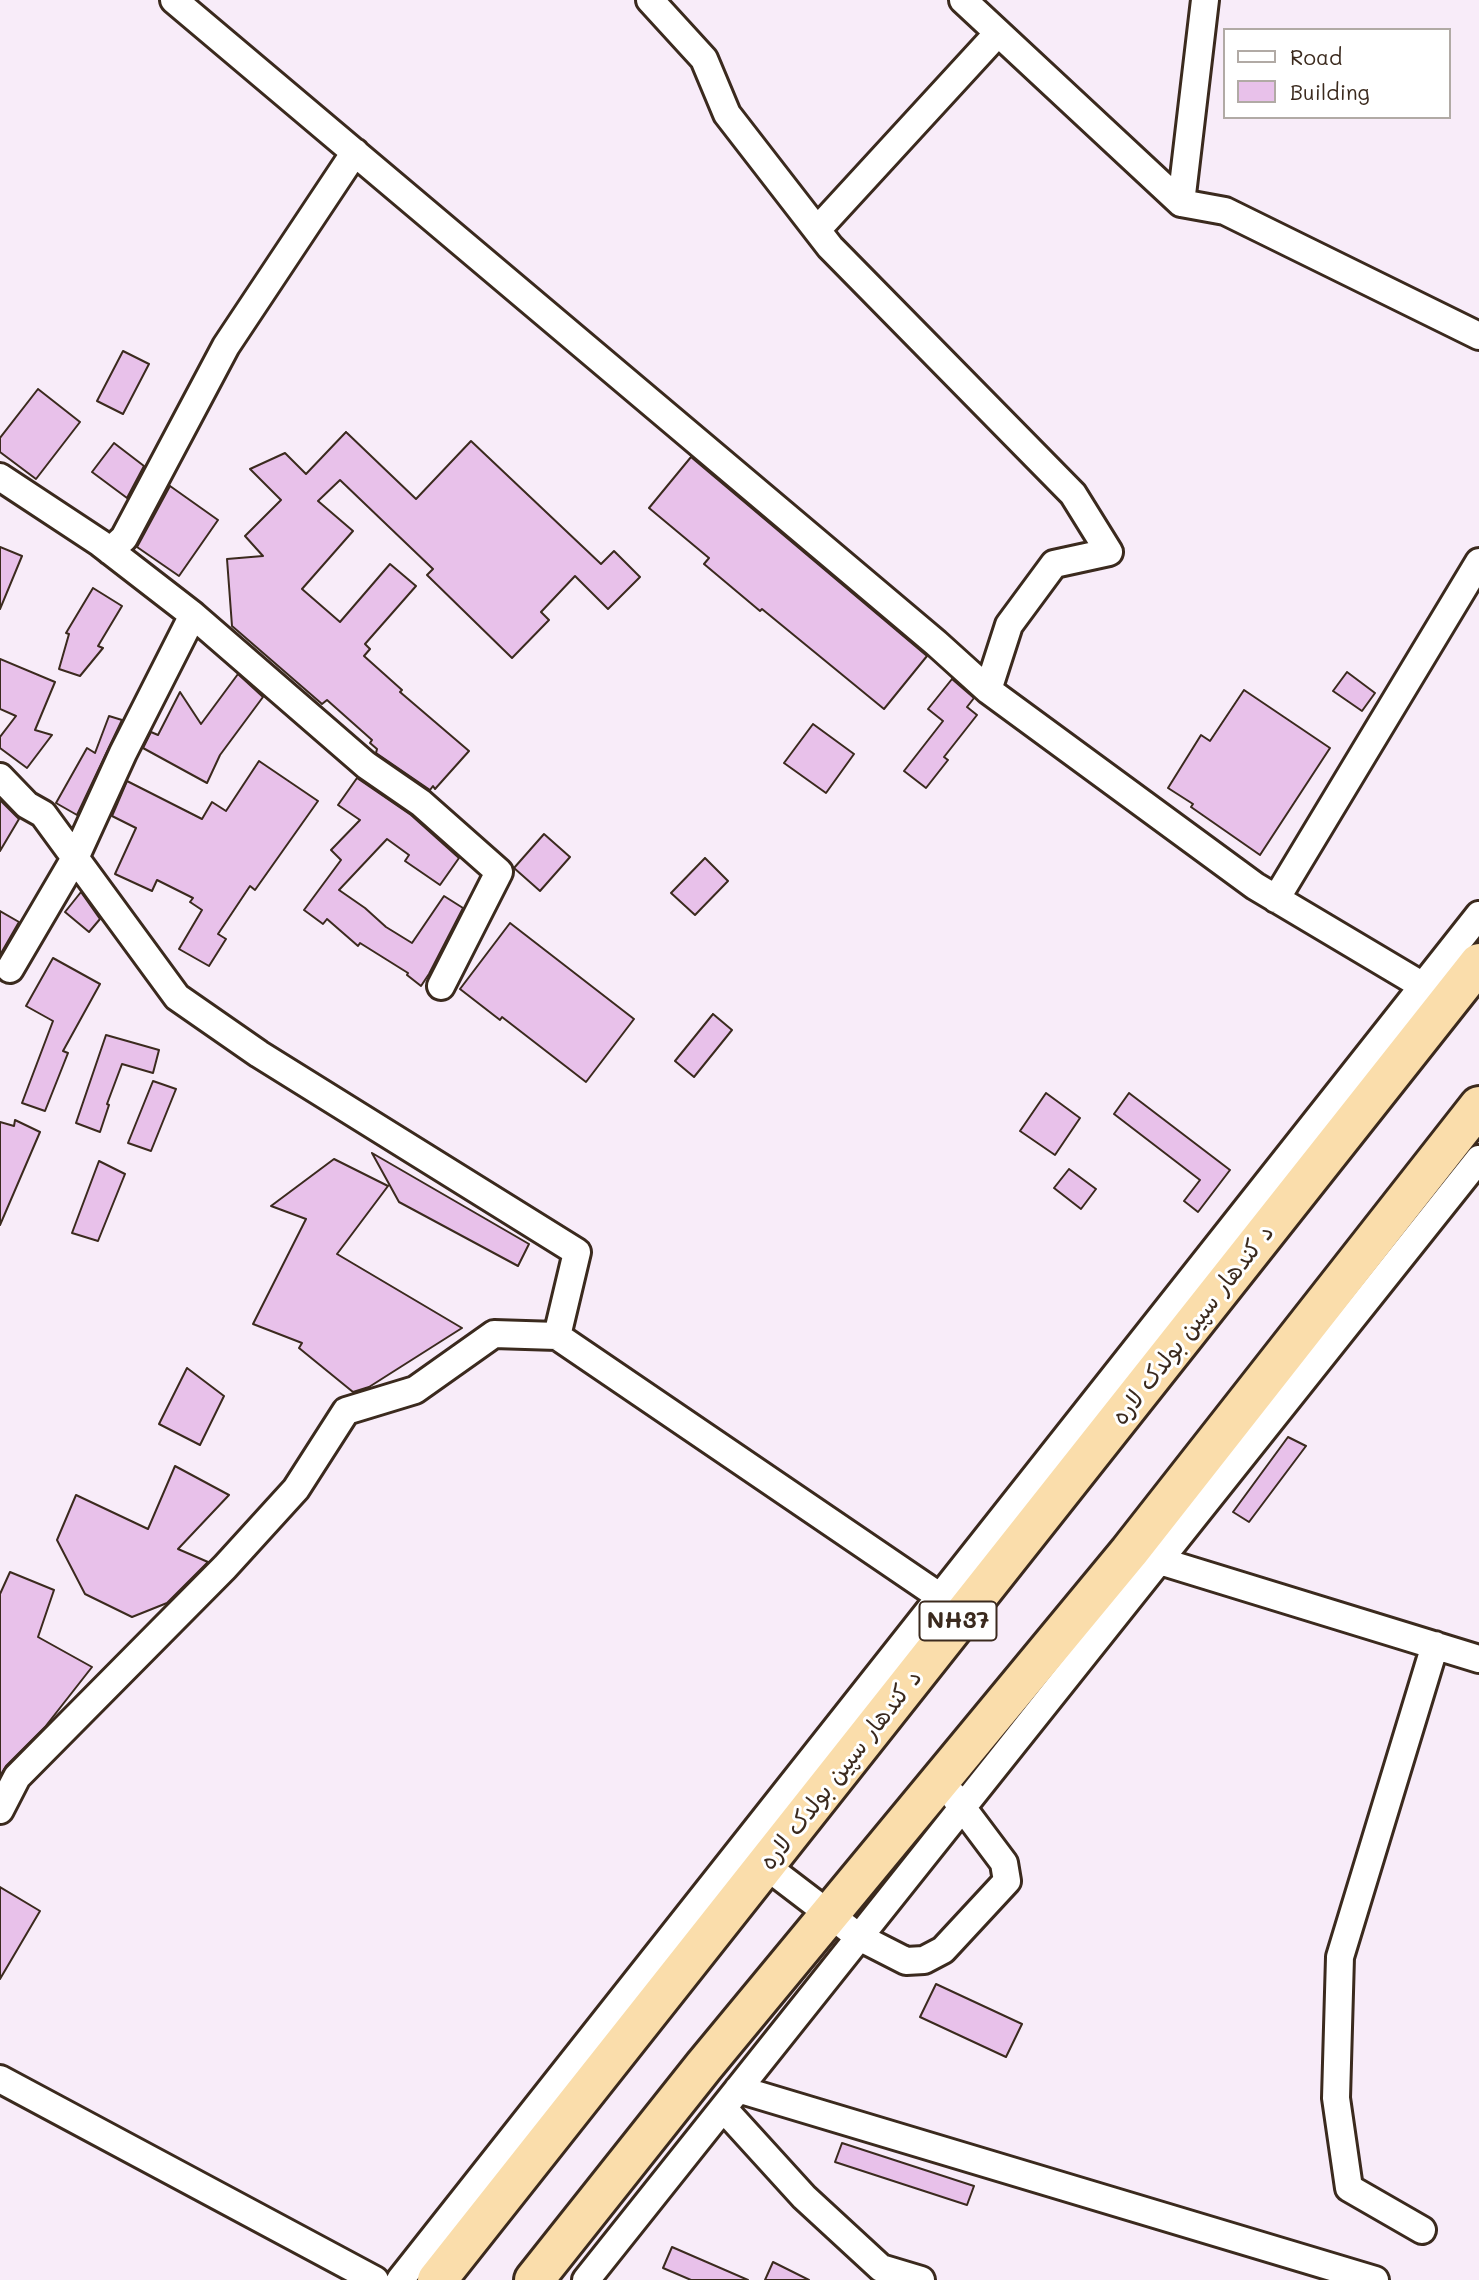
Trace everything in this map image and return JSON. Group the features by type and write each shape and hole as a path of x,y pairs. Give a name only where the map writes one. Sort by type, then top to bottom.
{"highway":[{"name":"د کندهار سپین بولدک لاره","path":"437,2280 753,1857 1479,962"},
{"path":"534,2280 828,1915 952,1794 1129,1552 1479,1106"}],"street":[{"path":"174,0 936,643 988,690 1255,886 1423,986"},
{"path":"650,0 704,59 727,114 817,230 840,257 1073,494 1109,552 1054,564 1009,625 988,690"},
{"path":"963,0 1181,203 1225,211 1479,336"},
{"path":"1181,203 1205,0"},
{"path":"817,230 998,33"},
{"path":"110,551 124,538 226,346 355,152"},
{"path":"0,477 110,551 193,615 366,765 421,803 499,872 441,986"},
{"path":"1276,899 1479,562"},
{"path":"10,969 75,858 123,753 193,615"},
{"path":"0,777 27,805 43,814 177,997 259,1054 577,1251 557,1336"},
{"path":"400,2280 753,1857 939,1596 1479,915"},
{"path":"586,2280 859,1937 952,1794 1160,1561 1479,1159"},
{"path":"1,1805 17,1777 225,1567 296,1489 346,1411 415,1390 494,1334 557,1336 939,1596"},
{"path":"1160,1561 1479,1659"},
{"path":"1422,2230 1349,2188 1336,2098 1340,1957 1435,1645"},
{"path":"753,1857 859,1937 906,1961 924,1960 943,1951 1007,1881 1004,1863 952,1794"},
{"path":"0,2079 375,2280"},
{"path":"730,2099 803,2197 881,2268 921,2280"},
{"path":"730,2099 1375,2280"}],"building":[{"path":"123,351 149,364 123,414 97,401"},
{"path":"38,389 80,422 36,479 0,452 0,438"},
{"path":"346,432 416,499 471,441 601,564 614,551 640,577 608,609 575,576 541,612 549,620 512,658 427,575 433,569 340,480 318,501 353,531 302,589 340,622 390,564 416,586 365,644 370,649 364,656 402,690 400,692 469,751 435,789 433,786 430,790 376,753 377,749 370,743 372,740 327,700 322,704 232,626 227,559 263,556 245,536 281,500 250,469 285,453 306,474"},
{"path":"114,443 144,466 127,498 92,472"},
{"path":"691,457 927,656 884,709 704,564 709,558 649,508"},
{"path":"170,486 218,520 179,576 137,547"},
{"path":"0,547 22,556 0,609"},
{"path":"93,588 122,606 98,646 103,648 80,676 59,669 69,634 66,633"},
{"path":"0,659 55,682 35,730 52,735 27,768 0,748 0,737 16,716 0,709"},
{"path":"1347,672 1375,693 1362,711 1333,691"},
{"path":"238,674 263,697 220,755 207,783 143,748 151,732 158,735 180,692 201,724"},
{"path":"952,679 974,698 967,707 977,715 944,757 948,760 926,788 904,771 943,721 928,709"},
{"path":"1244,690 1330,748 1260,855 1168,788 1201,735 1210,741"},
{"path":"109,716 122,720 77,815 56,803 87,748 95,753"},
{"path":"813,724 854,754 826,793 784,763"},
{"path":"259,761 318,801 255,890 250,886 218,934 226,939 209,966 179,949 202,910 190,902 193,898 157,880 152,891 115,874 136,828 112,816 127,781 202,819 212,802 226,811"},
{"path":"357,778 411,815 459,858 440,885 405,861 409,855 387,839 339,890 386,927 412,943 444,896 463,908 421,986 407,975 408,973 360,943 358,946 327,919 323,924 304,910 341,860 331,850 360,820 338,805"},
{"path":"0,800 19,819 0,851"},
{"path":"544,834 570,857 540,891 514,868"},
{"path":"705,858 728,881 695,915 671,893"},
{"path":"81,892 100,919 89,932 65,912"},
{"path":"0,911 19,922 0,955"},
{"path":"510,923 634,1019 586,1082 502,1017 500,1020 460,989"},
{"path":"53,958 100,984 63,1051 68,1053 45,1111 22,1103 53,1021 26,1006"},
{"path":"713,1014 732,1030 694,1077 675,1061"},
{"path":"106,1035 159,1050 153,1073 122,1064 100,1132 76,1123"},
{"path":"153,1081 176,1089 151,1151 128,1143"},
{"path":"1046,1093 1080,1118 1055,1155 1020,1131"},
{"path":"1129,1093 1230,1170 1198,1212 1184,1201 1200,1180 1114,1114"},
{"path":"15,1120 40,1132 0,1225 0,1122 14,1126"},
{"path":"372,1153 529,1244 518,1266 399,1202"},
{"path":"334,1159 388,1186 337,1254 462,1328 369,1387 353,1392 299,1348 302,1343 253,1324 306,1219 271,1206"},
{"path":"99,1161 125,1174 98,1241 72,1233"},
{"path":"1069,1169 1096,1189 1081,1209 1054,1188"},
{"path":"187,1368 224,1396 200,1445 159,1424"},
{"path":"1288,1437 1306,1446 1249,1522 1233,1512"},
{"path":"175,1466 229,1495 178,1549 208,1562 167,1603 132,1617 85,1594 57,1540 76,1495 148,1529"},
{"path":"10,1572 54,1590 38,1637 92,1667 45,1727 6,1766 0,1776 0,1594"},
{"path":"0,1887 40,1911 0,1979"},
{"path":"936,1984 1022,2024 1006,2057 920,2017"},
{"path":"842,2143 974,2186 967,2205 835,2162"},
{"path":"672,2247 748,2280 691,2280 663,2268"},
{"path":"773,2262 809,2280 765,2280"}]}
